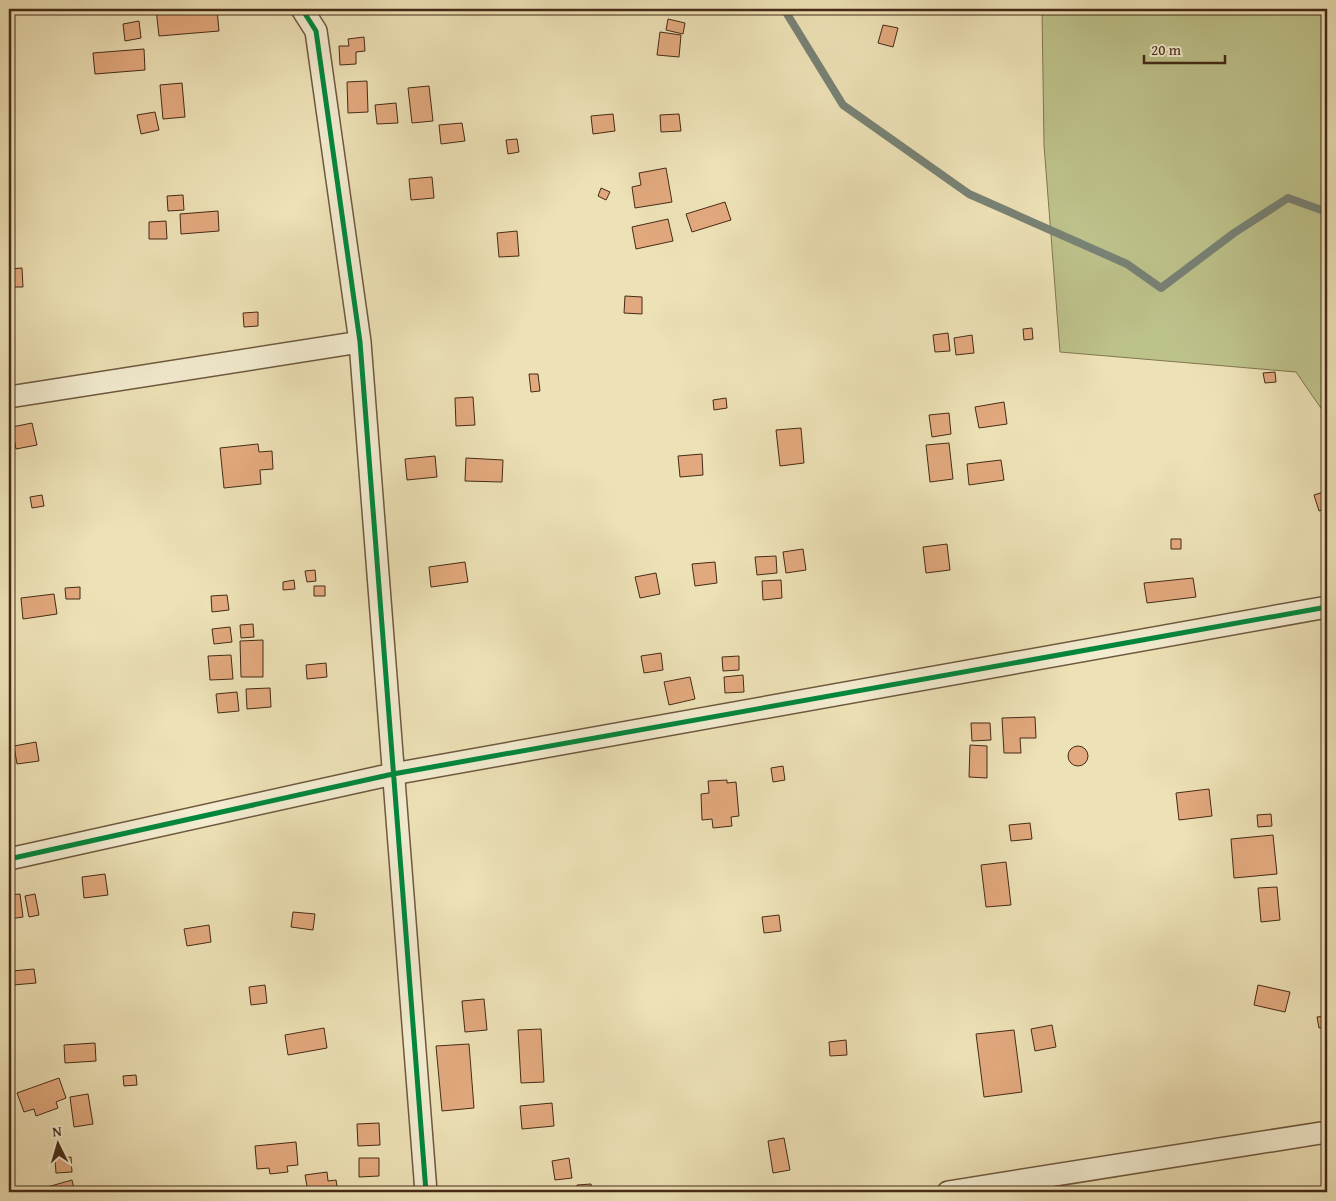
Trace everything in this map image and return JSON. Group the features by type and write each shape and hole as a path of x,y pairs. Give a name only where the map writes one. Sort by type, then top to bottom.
{"street":[{"path":"302,9 316,32 360,342 426,1192"},
{"path":"9,396 360,342"},
{"path":"9,859 393,774 1327,607"},
{"path":"948,1192 1327,1132"}],"green space":[{"path":"1042,9 1327,9 1327,417 1296,372 1060,352 1044,145"}],"building":[{"path":"156,9 217,9 219,31 159,36"},
{"path":"668,19 685,23 683,34 666,30"},
{"path":"139,21 141,38 125,41 123,24"},
{"path":"883,25 898,28 893,47 878,43"},
{"path":"660,32 681,35 679,57 657,55"},
{"path":"364,37 365,51 356,52 356,64 340,65 339,46 349,46 348,39"},
{"path":"144,49 145,70 95,74 93,53"},
{"path":"367,81 368,112 348,113 347,82"},
{"path":"182,83 185,117 163,119 160,85"},
{"path":"429,86 433,121 412,123 408,88"},
{"path":"396,103 398,123 377,124 375,105"},
{"path":"155,112 159,130 141,134 137,115"},
{"path":"613,114 615,131 593,134 591,116"},
{"path":"679,114 681,131 661,132 660,115"},
{"path":"462,123 465,141 441,144 439,125"},
{"path":"517,139 519,152 508,154 506,140"},
{"path":"666,168 672,202 635,208 632,187 641,185 639,173"},
{"path":"432,177 434,198 411,200 409,179"},
{"path":"601,188 610,192 606,200 598,196"},
{"path":"183,195 184,210 168,211 167,196"},
{"path":"725,202 731,220 692,232 686,214"},
{"path":"218,211 219,231 181,234 180,214"},
{"path":"668,219 673,241 636,249 632,227"},
{"path":"166,221 167,239 149,239 149,222"},
{"path":"517,231 519,256 499,257 497,233"},
{"path":"11,243 11,261 9,261 9,244"},
{"path":"22,268 23,287 9,287 9,269"},
{"path":"625,296 642,297 642,314 624,313"},
{"path":"258,312 258,326 244,327 243,313"},
{"path":"1032,328 1033,339 1024,340 1023,329"},
{"path":"948,333 950,351 935,352 933,335"},
{"path":"972,335 974,353 956,355 954,338"},
{"path":"1275,372 1276,382 1265,383 1263,373"},
{"path":"529,374 538,374 540,391 531,392"},
{"path":"473,397 475,425 456,426 455,398"},
{"path":"726,398 727,408 714,410 713,400"},
{"path":"1004,402 1007,424 979,428 975,407"},
{"path":"949,413 951,434 932,437 929,415"},
{"path":"32,423 37,445 16,449 12,427"},
{"path":"801,428 804,463 780,466 776,430"},
{"path":"949,443 953,479 930,482 926,445"},
{"path":"258,444 259,452 272,451 273,469 260,470 261,484 224,488 220,448"},
{"path":"702,454 703,475 680,477 678,456"},
{"path":"435,456 437,477 407,480 405,459"},
{"path":"466,458 503,460 502,482 465,481"},
{"path":"1001,460 1004,480 969,485 967,464"},
{"path":"1327,491 1327,508 1319,511 1314,495"},
{"path":"42,495 44,506 32,508 30,497"},
{"path":"1171,539 1181,539 1181,549 1171,549"},
{"path":"947,544 950,570 926,573 923,547"},
{"path":"803,549 806,570 786,573 783,552"},
{"path":"776,556 777,573 757,575 755,557"},
{"path":"465,562 468,582 431,587 429,567"},
{"path":"715,562 717,583 695,586 692,564"},
{"path":"315,570 316,581 307,582 305,571"},
{"path":"656,573 660,594 640,598 635,577"},
{"path":"1193,578 1196,597 1147,603 1144,583"},
{"path":"294,580 295,589 283,590 283,582"},
{"path":"781,580 782,598 763,600 762,581"},
{"path":"314,586 325,586 325,596 314,596"},
{"path":"80,587 80,599 66,599 65,588"},
{"path":"54,594 57,614 23,619 21,598"},
{"path":"227,595 229,610 212,612 211,596"},
{"path":"9,603 11,624 9,624"},
{"path":"253,624 254,637 241,638 240,625"},
{"path":"230,627 232,642 214,644 212,629"},
{"path":"263,640 263,677 241,677 240,641"},
{"path":"661,653 663,670 644,673 641,656"},
{"path":"231,655 233,679 210,680 208,656"},
{"path":"739,656 739,670 723,671 722,657"},
{"path":"326,663 327,677 307,679 306,665"},
{"path":"743,675 744,692 725,693 724,677"},
{"path":"690,677 695,699 669,705 664,682"},
{"path":"270,688 271,707 247,709 246,689"},
{"path":"237,692 239,711 218,713 216,694"},
{"path":"1035,717 1036,738 1020,738 1021,753 1004,753 1002,718"},
{"path":"971,723 990,723 991,740 972,741"},
{"path":"36,742 39,761 17,764 14,746"},
{"path":"970,745 987,746 987,778 969,777"},
{"path":"1078,746 1085,749 1088,756 1085,763 1078,766 1071,763 1068,756 1071,749"},
{"path":"783,766 785,780 773,782 771,768"},
{"path":"727,780 727,783 736,782 739,816 731,817 732,826 713,828 712,819 702,820 701,794 709,793 708,781"},
{"path":"1209,789 1212,816 1179,820 1176,793"},
{"path":"1271,814 1272,826 1258,827 1257,815"},
{"path":"1030,823 1032,839 1011,841 1009,825"},
{"path":"1273,835 1277,874 1234,878 1231,839"},
{"path":"1006,862 1011,905 986,907 981,865"},
{"path":"105,874 108,895 84,898 82,877"},
{"path":"1277,887 1280,920 1261,922 1258,888"},
{"path":"20,894 23,917 9,919 9,895"},
{"path":"35,894 39,915 29,917 25,896"},
{"path":"293,912 315,914 313,930 291,927"},
{"path":"779,915 781,931 764,933 762,917"},
{"path":"209,925 211,942 187,946 184,929"},
{"path":"34,969 36,983 13,985 12,971"},
{"path":"265,985 267,1003 251,1005 249,987"},
{"path":"1258,985 1290,992 1285,1012 1254,1005"},
{"path":"484,999 487,1030 465,1032 462,1001"},
{"path":"1327,1016 1327,1027 1319,1028 1317,1017"},
{"path":"1052,1025 1056,1047 1035,1051 1031,1029"},
{"path":"324,1028 327,1048 288,1055 285,1035"},
{"path":"541,1029 544,1082 521,1083 518,1030"},
{"path":"1014,1030 1022,1092 984,1097 976,1034"},
{"path":"846,1040 847,1055 830,1056 829,1042"},
{"path":"95,1043 96,1061 65,1063 64,1045"},
{"path":"469,1044 474,1108 442,1111 436,1046"},
{"path":"136,1075 137,1085 124,1086 123,1076"},
{"path":"59,1078 66,1098 56,1102 58,1108 36,1116 34,1109 24,1112 17,1093"},
{"path":"88,1094 93,1124 74,1127 70,1097"},
{"path":"552,1103 554,1126 522,1129 520,1106"},
{"path":"379,1123 380,1145 358,1146 357,1124"},
{"path":"784,1138 790,1170 773,1173 768,1141"},
{"path":"296,1142 298,1165 287,1166 288,1172 270,1174 269,1168 257,1169 255,1146"},
{"path":"71,1157 72,1172 56,1173 55,1159"},
{"path":"359,1158 379,1158 379,1176 359,1177"},
{"path":"569,1158 572,1178 555,1180 552,1161"},
{"path":"327,1172 328,1181 336,1180 338,1192 308,1192 305,1175"},
{"path":"72,1180 75,1192 33,1191"},
{"path":"591,1184 592,1192 577,1192 577,1185"}],"waterway":[{"path":"784,9 843,105 969,194 1127,264 1161,288 1234,233 1288,198 1327,212"}],"cycle path":[{"path":"302,9 316,31 360,342 426,1192"},
{"path":"9,859 393,774 1327,607"}]}
